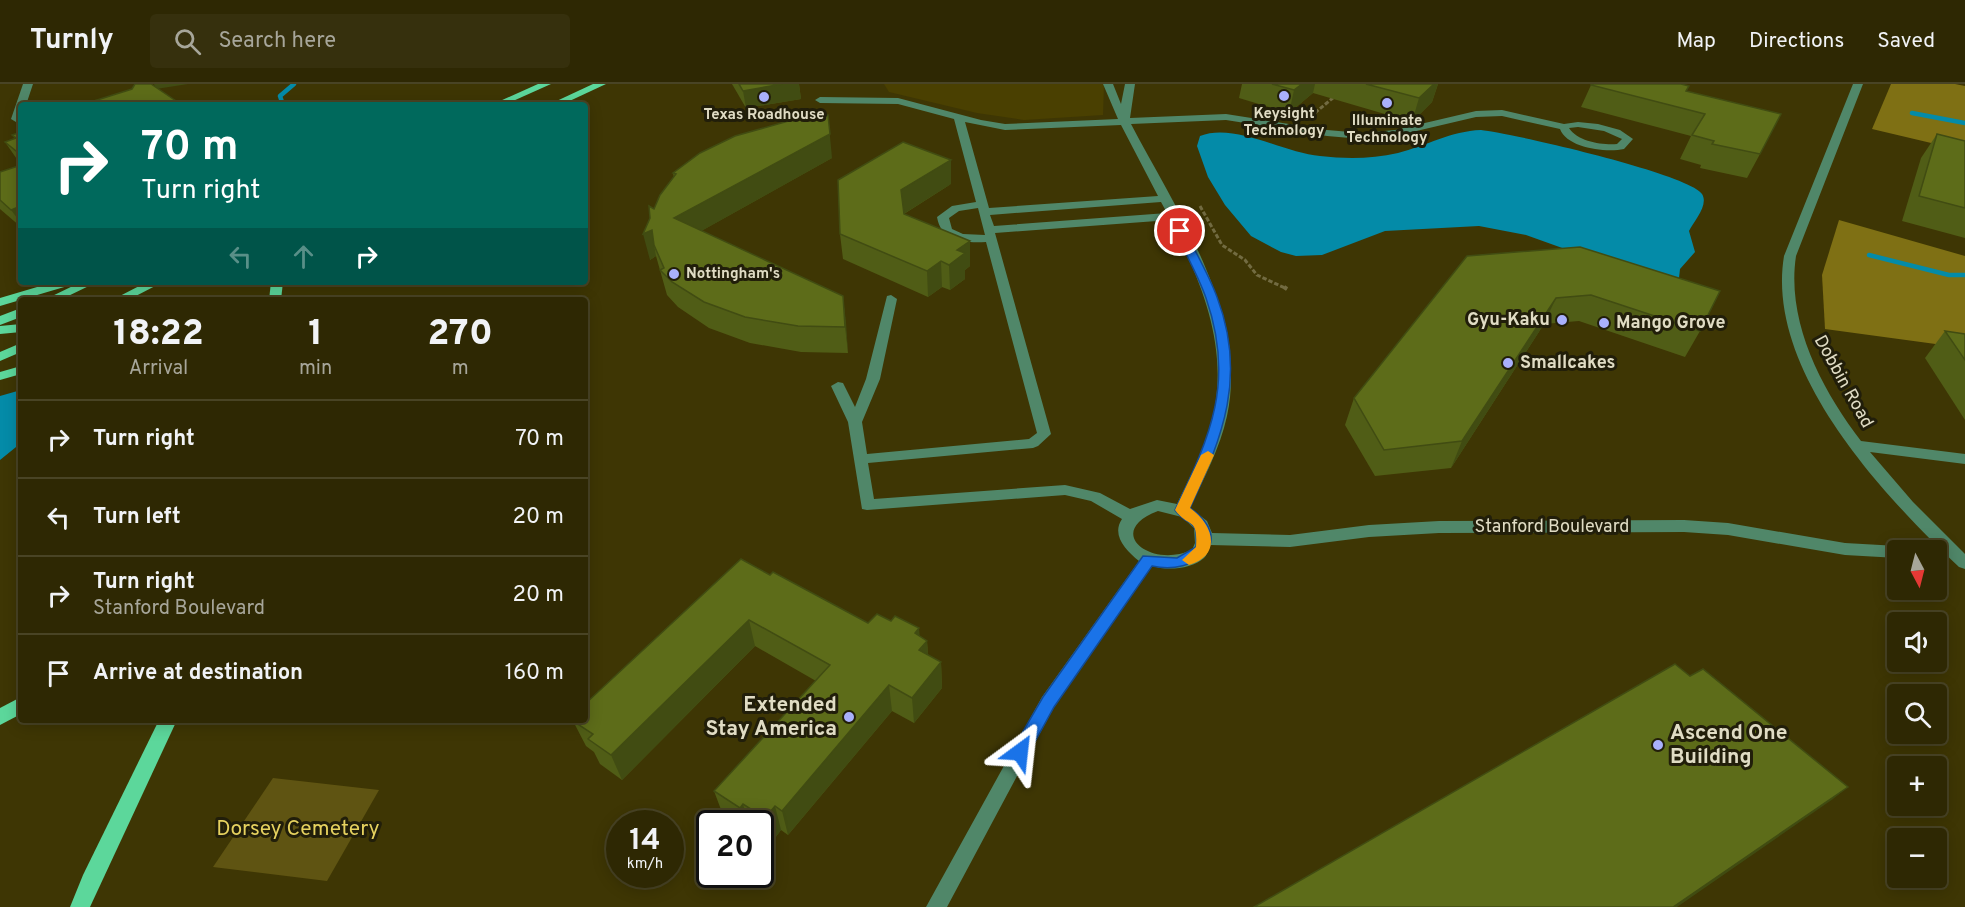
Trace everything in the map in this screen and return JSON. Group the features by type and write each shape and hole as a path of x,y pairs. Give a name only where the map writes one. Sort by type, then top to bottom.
{"main road":[{"path":"503,102 546,84"},
{"path":"560,102 601,84"},
{"path":"0,302 56,285"},
{"path":"57,297 84,285"},
{"path":"124,297 150,285"},
{"path":"0,321 18,313"},
{"path":"0,330 18,328"},
{"path":"0,357 18,348"},
{"path":"0,376 18,371"},
{"path":"0,717 18,707"},
{"path":"80,907 167,723"}],"street":[{"path":"22,102 28,84"},
{"path":"1108,84 1212,297 1226,357 1221,413 1207,456 1182,510"},
{"path":"1125,121 1125,106 1130,84"},
{"name":"Dobbin Road","path":"1858,84 1790,256 1786,280 1789,308 1796,337 1816,381 1855,445 1965,562"},
{"path":"820,100 892,100 990,126 1019,128 1226,117 1257,120 1331,134 1377,135 1410,131 1467,116 1504,112 1564,127 1570,124 1583,124 1621,133 1628,139 1620,147 1602,146 1575,138 1566,133 1564,127"},
{"path":"16,119 18,113"},
{"path":"861,459 1033,443 1044,434 959,118"},
{"path":"1164,199 983,208 956,207 943,217 943,223 950,234 973,239 990,234 1173,216"},
{"path":"855,422 873,379 891,299"},
{"path":"837,386 855,422 867,505 1065,490 1095,497 1130,516"},
{"path":"1855,445 1965,459"},
{"path":"1157,505 1182,510 1198,521 1204,530 1205,539 1198,554 1190,560 1165,564 1148,560 1132,549 1125,538 1125,525 1130,516 1143,508 1157,505"},
{"name":"Stanford Boulevard","path":"1205,539 1290,541 1386,530 1439,527 1684,526 1728,529 1845,549 1887,551"},
{"path":"936,907 1048,702 1148,560"}],"path":[{"path":"1309,118 1334,96"},
{"path":"1200,206 1222,245 1250,264 1257,275 1287,289"}],"shaded area":[{"path":"884,84 1104,84 1103,115 1024,120 977,113 889,92"},
{"path":"1891,84 1965,86 1965,151 1872,129"},
{"path":"1839,220 1965,256 1965,348 1825,329 1822,275"}],"green space":[{"name":"Dorsey Cemetery","path":"273,778 379,790 327,881 213,867"}],"water":[{"path":"1481,130 1561,146 1635,166 1667,176 1702,194 1704,203 1689,231 1695,252 1680,269 1679,278 1579,254 1526,235 1479,226 1385,231 1322,255 1296,256 1281,252 1251,236 1225,205 1208,177 1197,146 1200,136 1228,133 1243,135 1306,154 1340,158 1369,157 1398,153 1449,136"},
{"path":"18,391 18,445 0,460 0,396"}],"building":[{"path":"135,84 151,84 178,102 91,102 132,89"},
{"path":"739,84 782,84 743,91"},
{"path":"1272,84 1302,84 1294,90"},
{"path":"1366,84 1434,84 1419,98"},
{"path":"1591,84 1681,84 1689,86 1686,91 1781,114 1760,154 1712,144 1714,141 1692,135 1705,114"},
{"path":"828,115 830,134 674,218 843,296 845,327 798,326 745,317 704,302 672,282 660,270 664,268 654,245 652,230 643,234 650,218 649,206 654,209 660,195 676,174 673,173 700,153 735,136 792,120"},
{"path":"18,133 18,153 5,142 16,138 12,135"},
{"path":"1937,134 1965,141 1965,208 1919,196"},
{"path":"903,142 951,160 901,190 904,214 970,241 957,250 965,253 949,265 941,261 927,271 840,234 838,180"},
{"path":"18,166 18,207 11,210 0,200 0,172"},
{"path":"1580,247 1720,291 1700,331 1591,295 1556,298 1462,441 1384,450 1354,398 1467,256"},
{"path":"1945,331 1965,334 1965,360"},
{"path":"741,559 770,575 773,572 868,623 877,614 891,621 895,616 919,628 915,633 927,641 919,650 941,662 912,698 889,685 782,811 775,806 772,810 752,810 743,804 740,808 714,791 830,665 749,620 611,755 588,739 593,734 576,723 588,723 588,701"},
{"name":"Ascend One Building","path":"1675,664 1690,676 1703,669 1848,787 1673,907 1254,907"}],"waterway":[{"path":"282,102 280,96 294,84"},
{"path":"1912,113 1965,123"},
{"path":"1869,255 1949,275 1965,275"}],"slow traffic":[{"path":"1189,560 1203,547 1204,530 1198,521 1182,510 1208,455"}],"place":[{"name":"Keysight Technology","path":"1284,96"},
{"name":"Texas Roadhouse","path":"764,97"},
{"name":"Illuminate Technology","path":"1387,103"},
{"name":"Nottingham's","path":"674,274"},
{"name":"Gyu-Kaku","path":"1562,320"},
{"name":"Mango Grove","path":"1604,323"},
{"name":"Smallcakes","path":"1508,363"},
{"name":"Extended Stay America","path":"849,717"},
{"name":"Ascend One Building","path":"1658,745"}],"route":[{"path":"1020,752 1048,702 1148,560 1165,564 1179,563 1190,560 1203,547 1204,530 1198,521 1182,510 1207,456 1221,413 1226,376 1225,348 1212,297 1180,231"}]}
